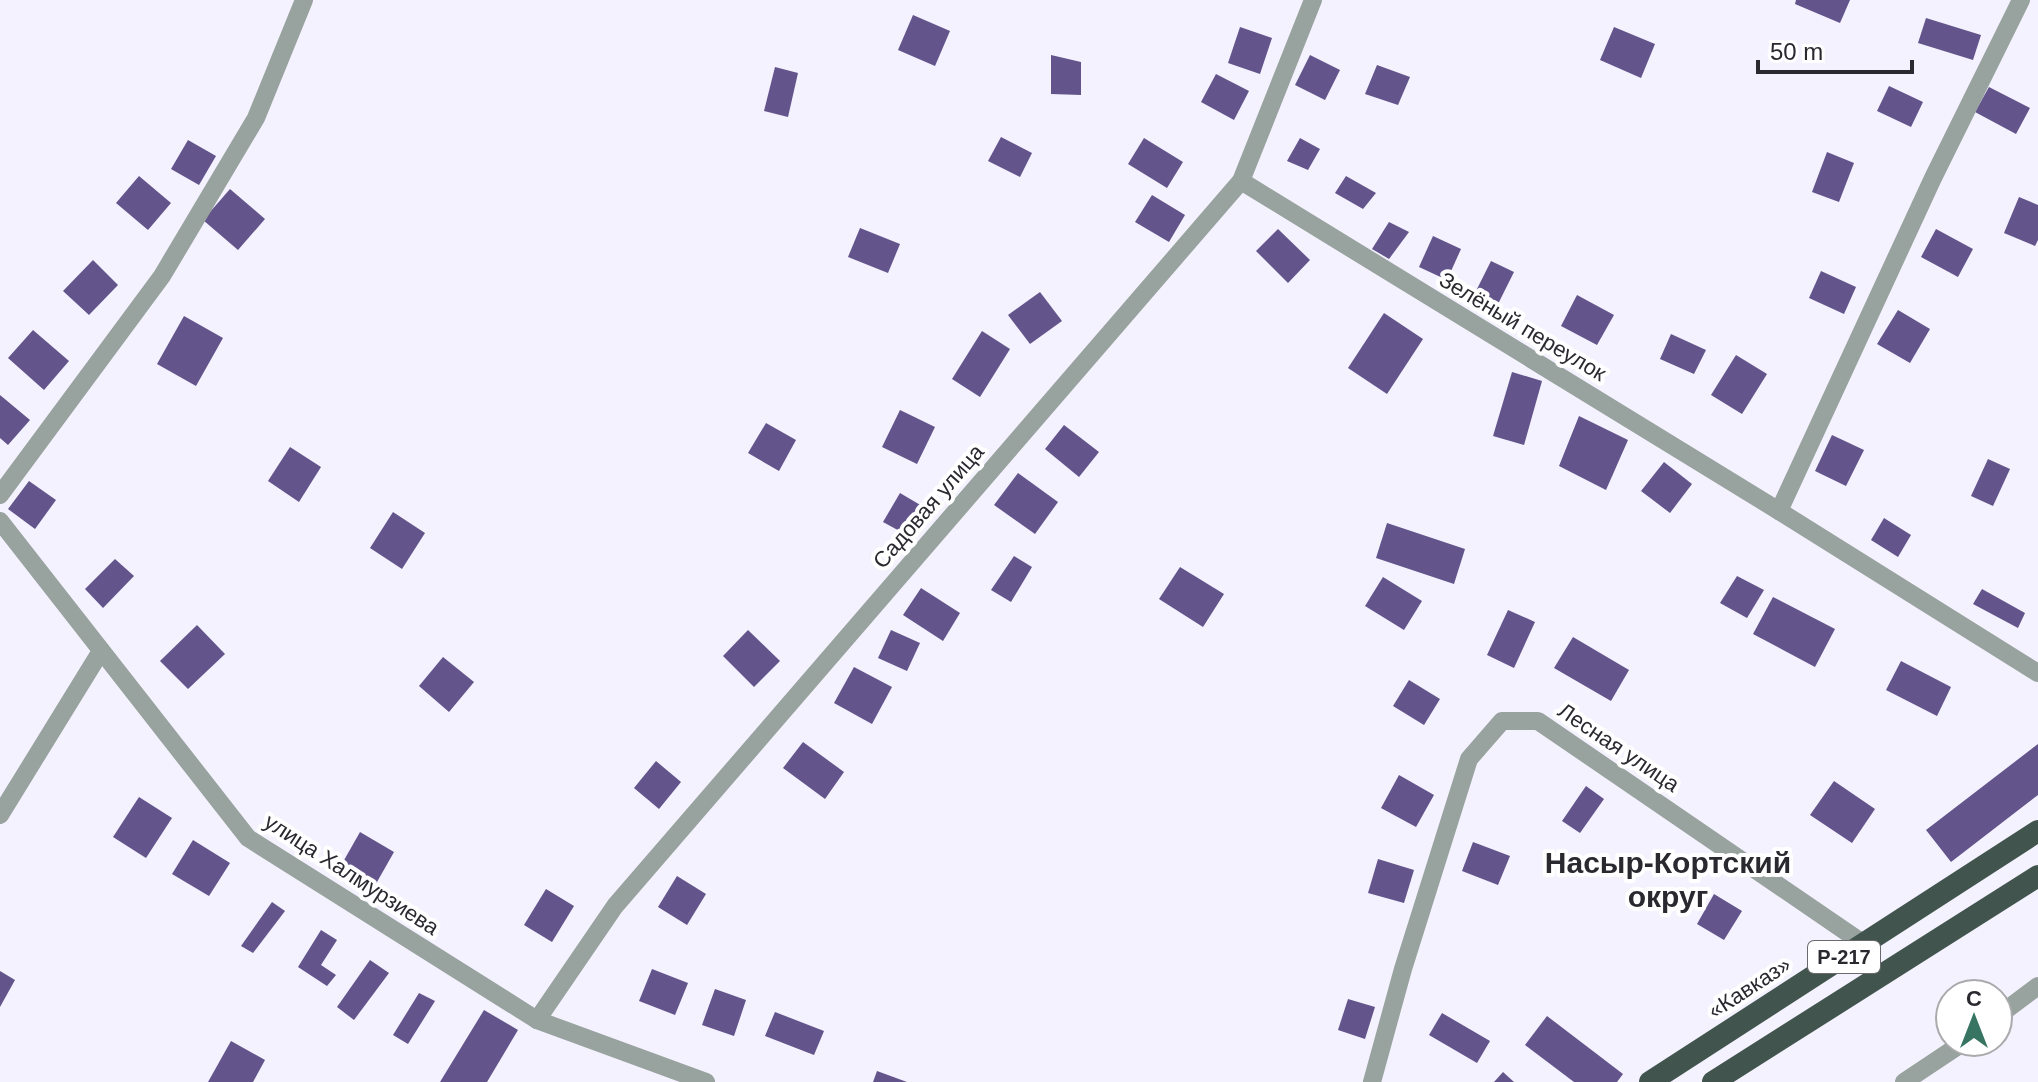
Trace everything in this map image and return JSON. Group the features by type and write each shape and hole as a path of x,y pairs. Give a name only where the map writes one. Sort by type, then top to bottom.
{"highway":[{"name":"«Кавказ»","path":"1650,1082 2038,831"},
{"name":"Р-217","path":"1713,1082 2038,876"}],"street":[{"path":"0,495 162,276 256,118 304,0"},
{"name":"Садовая улица","path":"537,1020 615,906 1241,181 1313,0"},
{"path":"1779,511 1933,178 2021,0"},
{"name":"Зелёный переулок","path":"1241,181 2038,673"},
{"name":"улица Халмурзиева","path":"0,521 248,838 537,1020 706,1082"},
{"path":"0,815 101,651"},
{"name":"Лесная улица","path":"1372,1082 1403,969 1469,759 1502,721 1538,721 1864,944"},
{"path":"2014,1004 2038,986"},
{"path":"1904,1082 1942,1058"}],"building":[{"path":"1796,0 1850,0 1840,23 1795,4"},
{"path":"913,15 950,31 935,66 898,50"},
{"path":"1926,18 1981,35 1973,60 1918,43"},
{"path":"1240,27 1272,38 1260,74 1228,63"},
{"path":"1614,27 1655,44 1641,78 1600,60"},
{"path":"1051,55 1081,62 1081,95 1051,94"},
{"path":"1310,55 1340,70 1325,100 1295,85"},
{"path":"1377,65 1410,77 1398,105 1365,94"},
{"path":"775,67 798,73 788,117 764,111"},
{"path":"1216,74 1249,91 1234,120 1201,102"},
{"path":"1889,86 1923,102 1911,127 1877,111"},
{"path":"1989,87 2030,108 2016,134 1975,112"},
{"path":"1001,137 1032,153 1020,177 988,161"},
{"path":"1144,138 1183,162 1167,188 1128,164"},
{"path":"1300,138 1320,149 1308,170 1287,161"},
{"path":"188,140 216,156 199,185 171,169"},
{"path":"1827,152 1854,163 1839,202 1812,192"},
{"path":"139,176 171,203 148,230 116,203"},
{"path":"1346,176 1376,193 1363,209 1335,193"},
{"path":"230,189 265,219 238,250 203,220"},
{"path":"1152,195 1185,215 1169,242 1135,222"},
{"path":"2019,197 2038,205 2038,240 2035,246 2004,233"},
{"path":"1389,222 1409,232 1389,259 1372,249"},
{"path":"860,228 900,244 888,273 848,257"},
{"path":"1278,229 1310,260 1288,283 1256,251"},
{"path":"1936,229 1973,249 1958,277 1921,257"},
{"path":"1433,236 1461,249 1447,280 1419,267"},
{"path":"93,260 118,285 89,315 63,291"},
{"path":"1491,261 1514,272 1495,310 1472,299"},
{"path":"1821,271 1856,287 1844,314 1809,298"},
{"path":"1040,292 1062,321 1030,344 1008,315"},
{"path":"1577,295 1614,315 1597,345 1561,326"},
{"path":"1898,310 1930,329 1910,363 1877,344"},
{"path":"1384,313 1423,339 1387,394 1348,368"},
{"path":"184,316 223,338 196,386 157,364"},
{"path":"33,330 69,361 44,390 8,358"},
{"path":"982,331 1010,349 980,397 952,379"},
{"path":"1671,334 1706,350 1694,374 1660,359"},
{"path":"1736,355 1767,374 1742,414 1711,395"},
{"path":"1512,372 1542,381 1524,445 1493,436"},
{"path":"0,395 30,420 8,445 0,438"},
{"path":"900,410 935,427 917,464 882,447"},
{"path":"1579,416 1628,440 1606,490 1559,466"},
{"path":"766,423 796,440 779,471 748,453"},
{"path":"1064,425 1099,452 1079,477 1045,449"},
{"path":"1832,435 1864,450 1846,486 1815,471"},
{"path":"290,447 321,467 299,502 268,481"},
{"path":"1988,459 2010,469 1993,506 1971,496"},
{"path":"1664,462 1692,484 1670,513 1641,491"},
{"path":"1018,473 1058,502 1035,534 994,505"},
{"path":"29,481 56,500 35,529 8,509"},
{"path":"900,493 922,506 905,534 883,522"},
{"path":"393,512 425,533 402,569 370,548"},
{"path":"1884,518 1911,535 1898,557 1871,540"},
{"path":"1387,523 1465,549 1454,584 1376,558"},
{"path":"1014,556 1032,567 1011,602 991,590"},
{"path":"115,559 134,576 103,608 85,589"},
{"path":"1180,567 1224,594 1203,627 1159,599"},
{"path":"1737,576 1764,590 1747,618 1720,603"},
{"path":"1383,577 1422,601 1404,630 1365,606"},
{"path":"921,588 960,613 943,641 903,615"},
{"path":"1982,589 2025,613 2018,628 1973,604"},
{"path":"1773,597 1835,629 1815,667 1753,634"},
{"path":"1508,610 1535,622 1514,668 1487,655"},
{"path":"197,625 225,654 188,689 160,661"},
{"path":"748,630 780,661 754,687 723,656"},
{"path":"891,630 920,643 907,671 878,658"},
{"path":"1573,637 1629,670 1611,701 1554,668"},
{"path":"443,657 474,682 449,712 419,686"},
{"path":"1901,661 1951,687 1937,716 1886,690"},
{"path":"854,667 892,687 872,724 834,703"},
{"path":"1409,680 1440,699 1424,725 1393,706"},
{"path":"803,742 844,772 825,799 783,768"},
{"path":"2038,744 2038,795 1951,862 1926,830"},
{"path":"656,761 681,782 659,809 634,788"},
{"path":"1399,775 1434,795 1416,827 1381,808"},
{"path":"1834,781 1875,809 1852,843 1810,815"},
{"path":"1586,786 1604,799 1580,833 1562,821"},
{"path":"139,797 172,818 146,858 113,837"},
{"path":"360,832 394,852 373,889 339,869"},
{"path":"193,840 230,863 209,896 172,874"},
{"path":"1473,842 1510,856 1498,885 1462,871"},
{"path":"1378,859 1414,870 1404,903 1368,893"},
{"path":"677,876 706,894 687,925 658,907"},
{"path":"546,889 574,906 552,942 524,925"},
{"path":"1714,894 1742,911 1724,940 1697,924"},
{"path":"272,902 285,911 253,953 241,946"},
{"path":"321,930 337,940 321,965 336,975 327,986 298,967"},
{"path":"370,960 389,973 354,1020 337,1007"},
{"path":"652,969 688,983 675,1015 639,1001"},
{"path":"0,971 15,980 0,1007"},
{"path":"715,989 746,1000 734,1036 702,1025"},
{"path":"419,993 435,1001 408,1044 393,1035"},
{"path":"1348,999 1375,1007 1365,1039 1338,1030"},
{"path":"484,1010 518,1030 487,1082 440,1082"},
{"path":"775,1012 824,1031 814,1055 765,1036"},
{"path":"1442,1013 1490,1041 1477,1063 1429,1035"},
{"path":"1547,1016 1623,1074 1617,1082 1574,1082 1525,1045"},
{"path":"231,1041 265,1060 253,1082 208,1082"},
{"path":"877,1071 907,1082 873,1082"},
{"path":"1503,1072 1514,1082 1494,1082"}],"district":[{"name":"Насыр-Кортский округ","path":"1668,880"}]}
